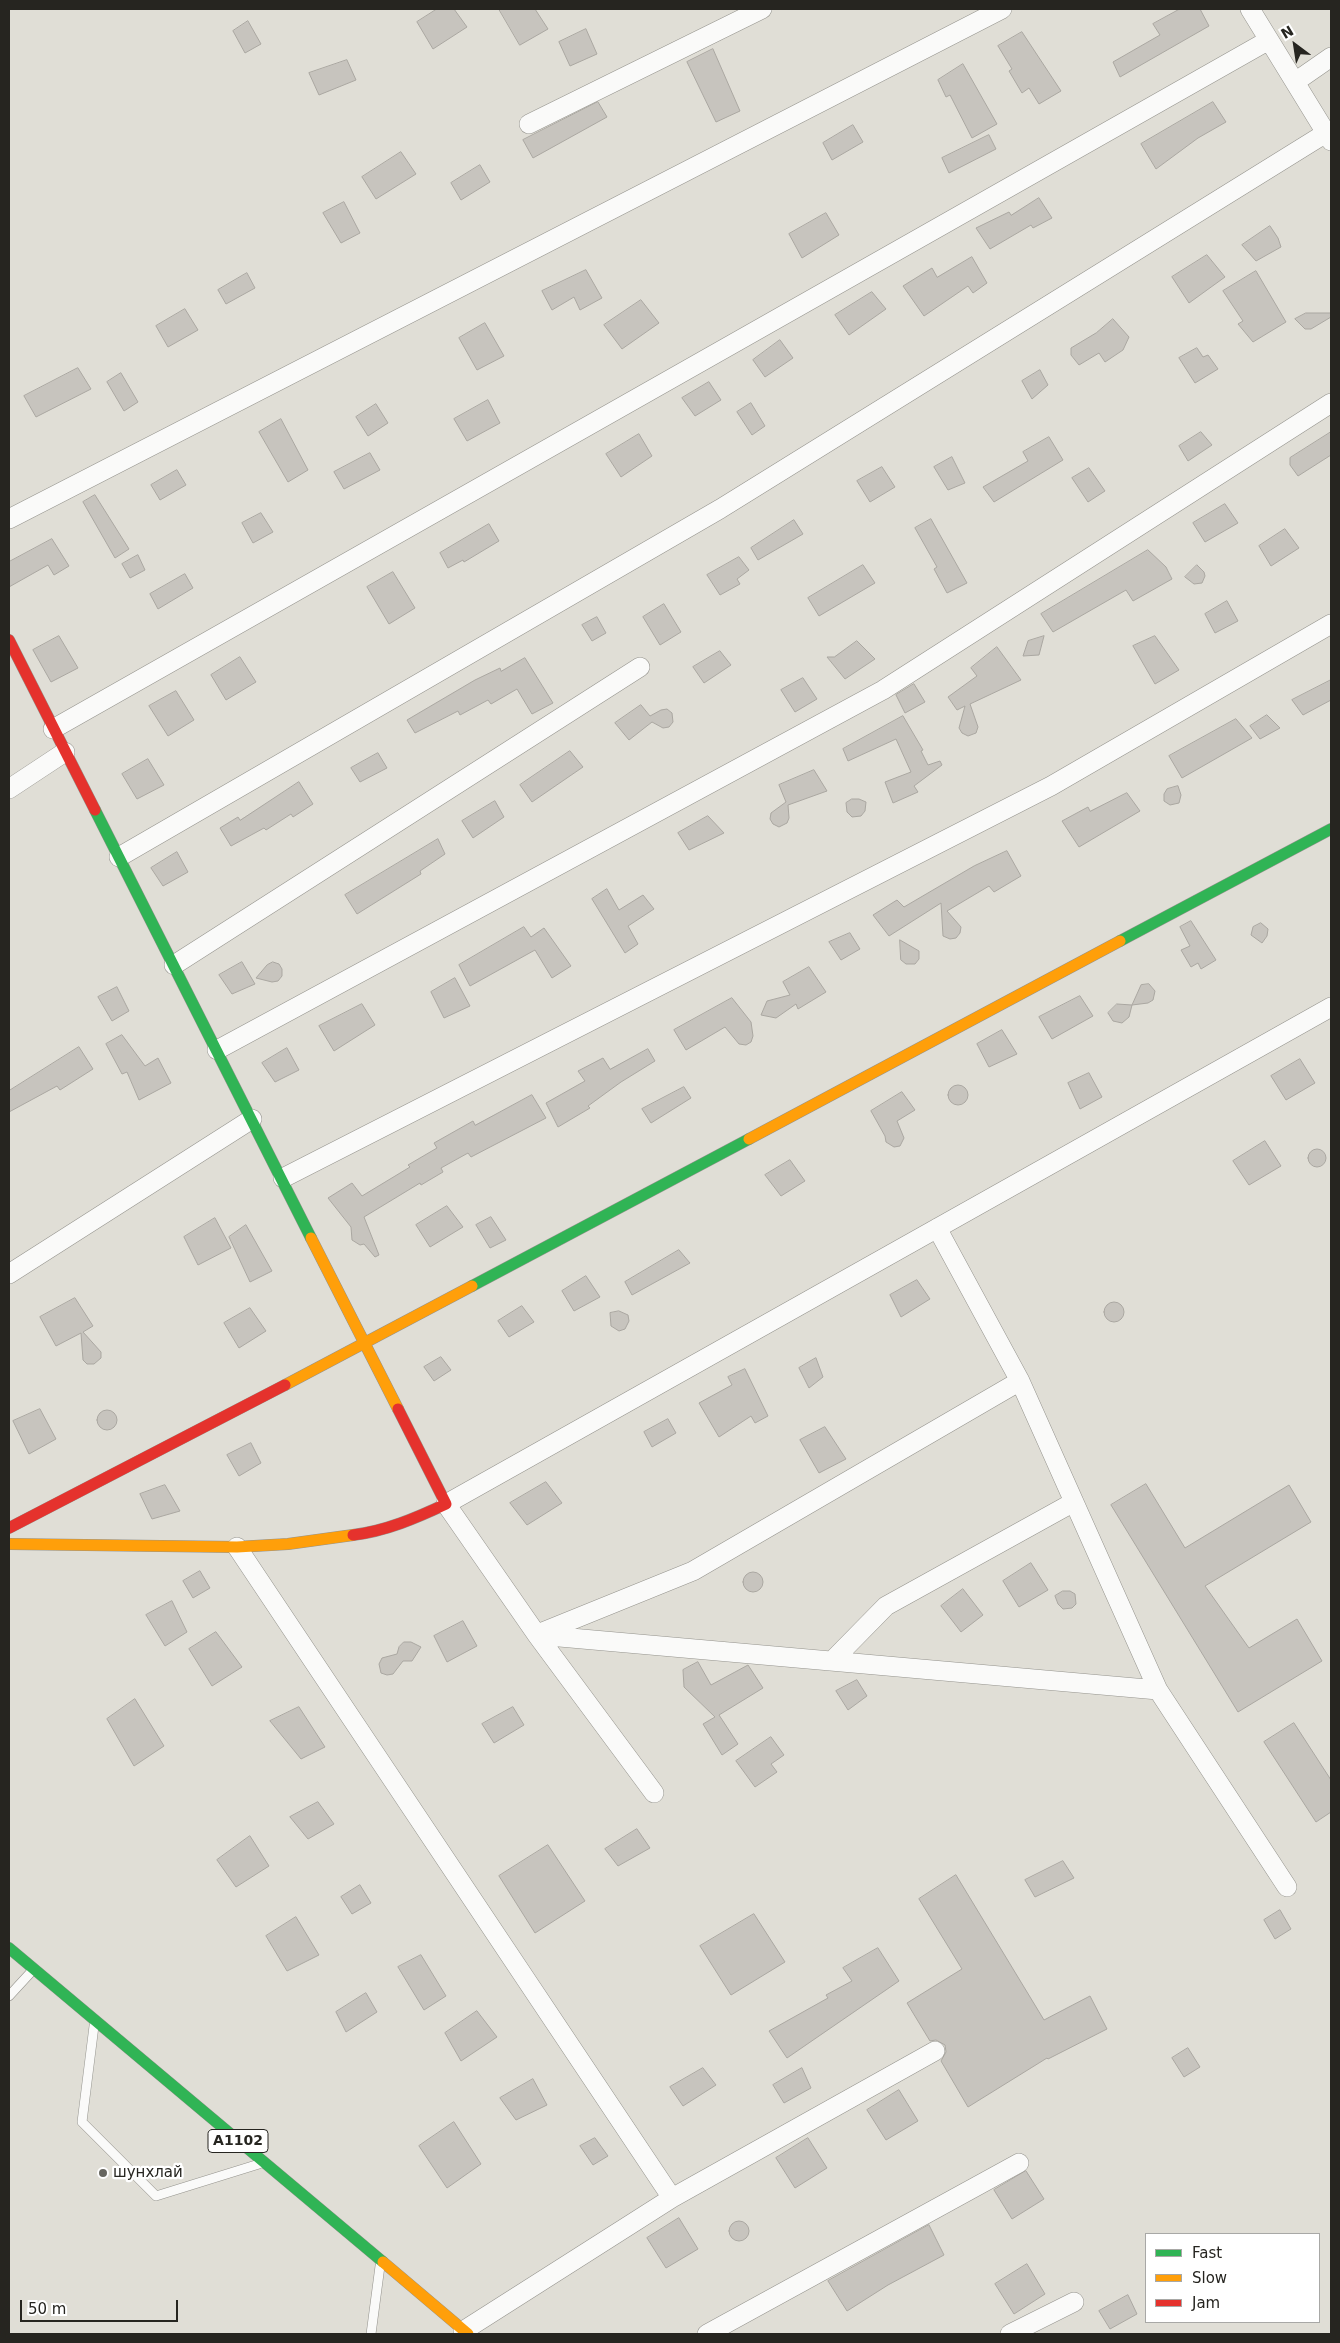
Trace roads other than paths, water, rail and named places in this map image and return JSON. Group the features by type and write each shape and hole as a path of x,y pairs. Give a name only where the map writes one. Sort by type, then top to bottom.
{"main road":[{"path":"9,640 283,1178 446,1504 410,1521 370,1532 288,1544 237,1547 9,1544"},
{"path":"9,1528 365,1342 1331,829"},
{"name":"A1102","path":"9,1948 465,2332"}],"street":[{"path":"529,124 762,9"},
{"path":"9,519 1002,9"},
{"path":"119,857 720,509 1329,137 1250,9"},
{"path":"53,729 1269,40"},
{"path":"1296,82 1331,57"},
{"path":"217,1050 883,690 1331,403"},
{"path":"283,1178 1051,786 1331,624"},
{"path":"174,965 640,667"},
{"path":"9,789 65,752"},
{"path":"654,1793 536,1635 446,1504 1331,1007"},
{"path":"9,1274 252,1119"},
{"path":"937,1228 1020,1381 1158,1690 1287,1887"},
{"path":"536,1635 693,1571 1020,1381"},
{"path":"832,1661 886,1606 1074,1502"},
{"path":"237,1547 672,2198"},
{"path":"536,1635 1158,1690"},
{"path":"465,2332 672,2198 935,2050"},
{"path":"707,2334 1019,2163"},
{"path":"1010,2334 1074,2302"}],"lane":[{"path":"9,1996 34,1969"},
{"path":"95,2021 82,2122 156,2196 264,2163"},
{"path":"371,2334 380,2261"}],"place":[{"name":"шунхлай","path":"103,2173"}]}
